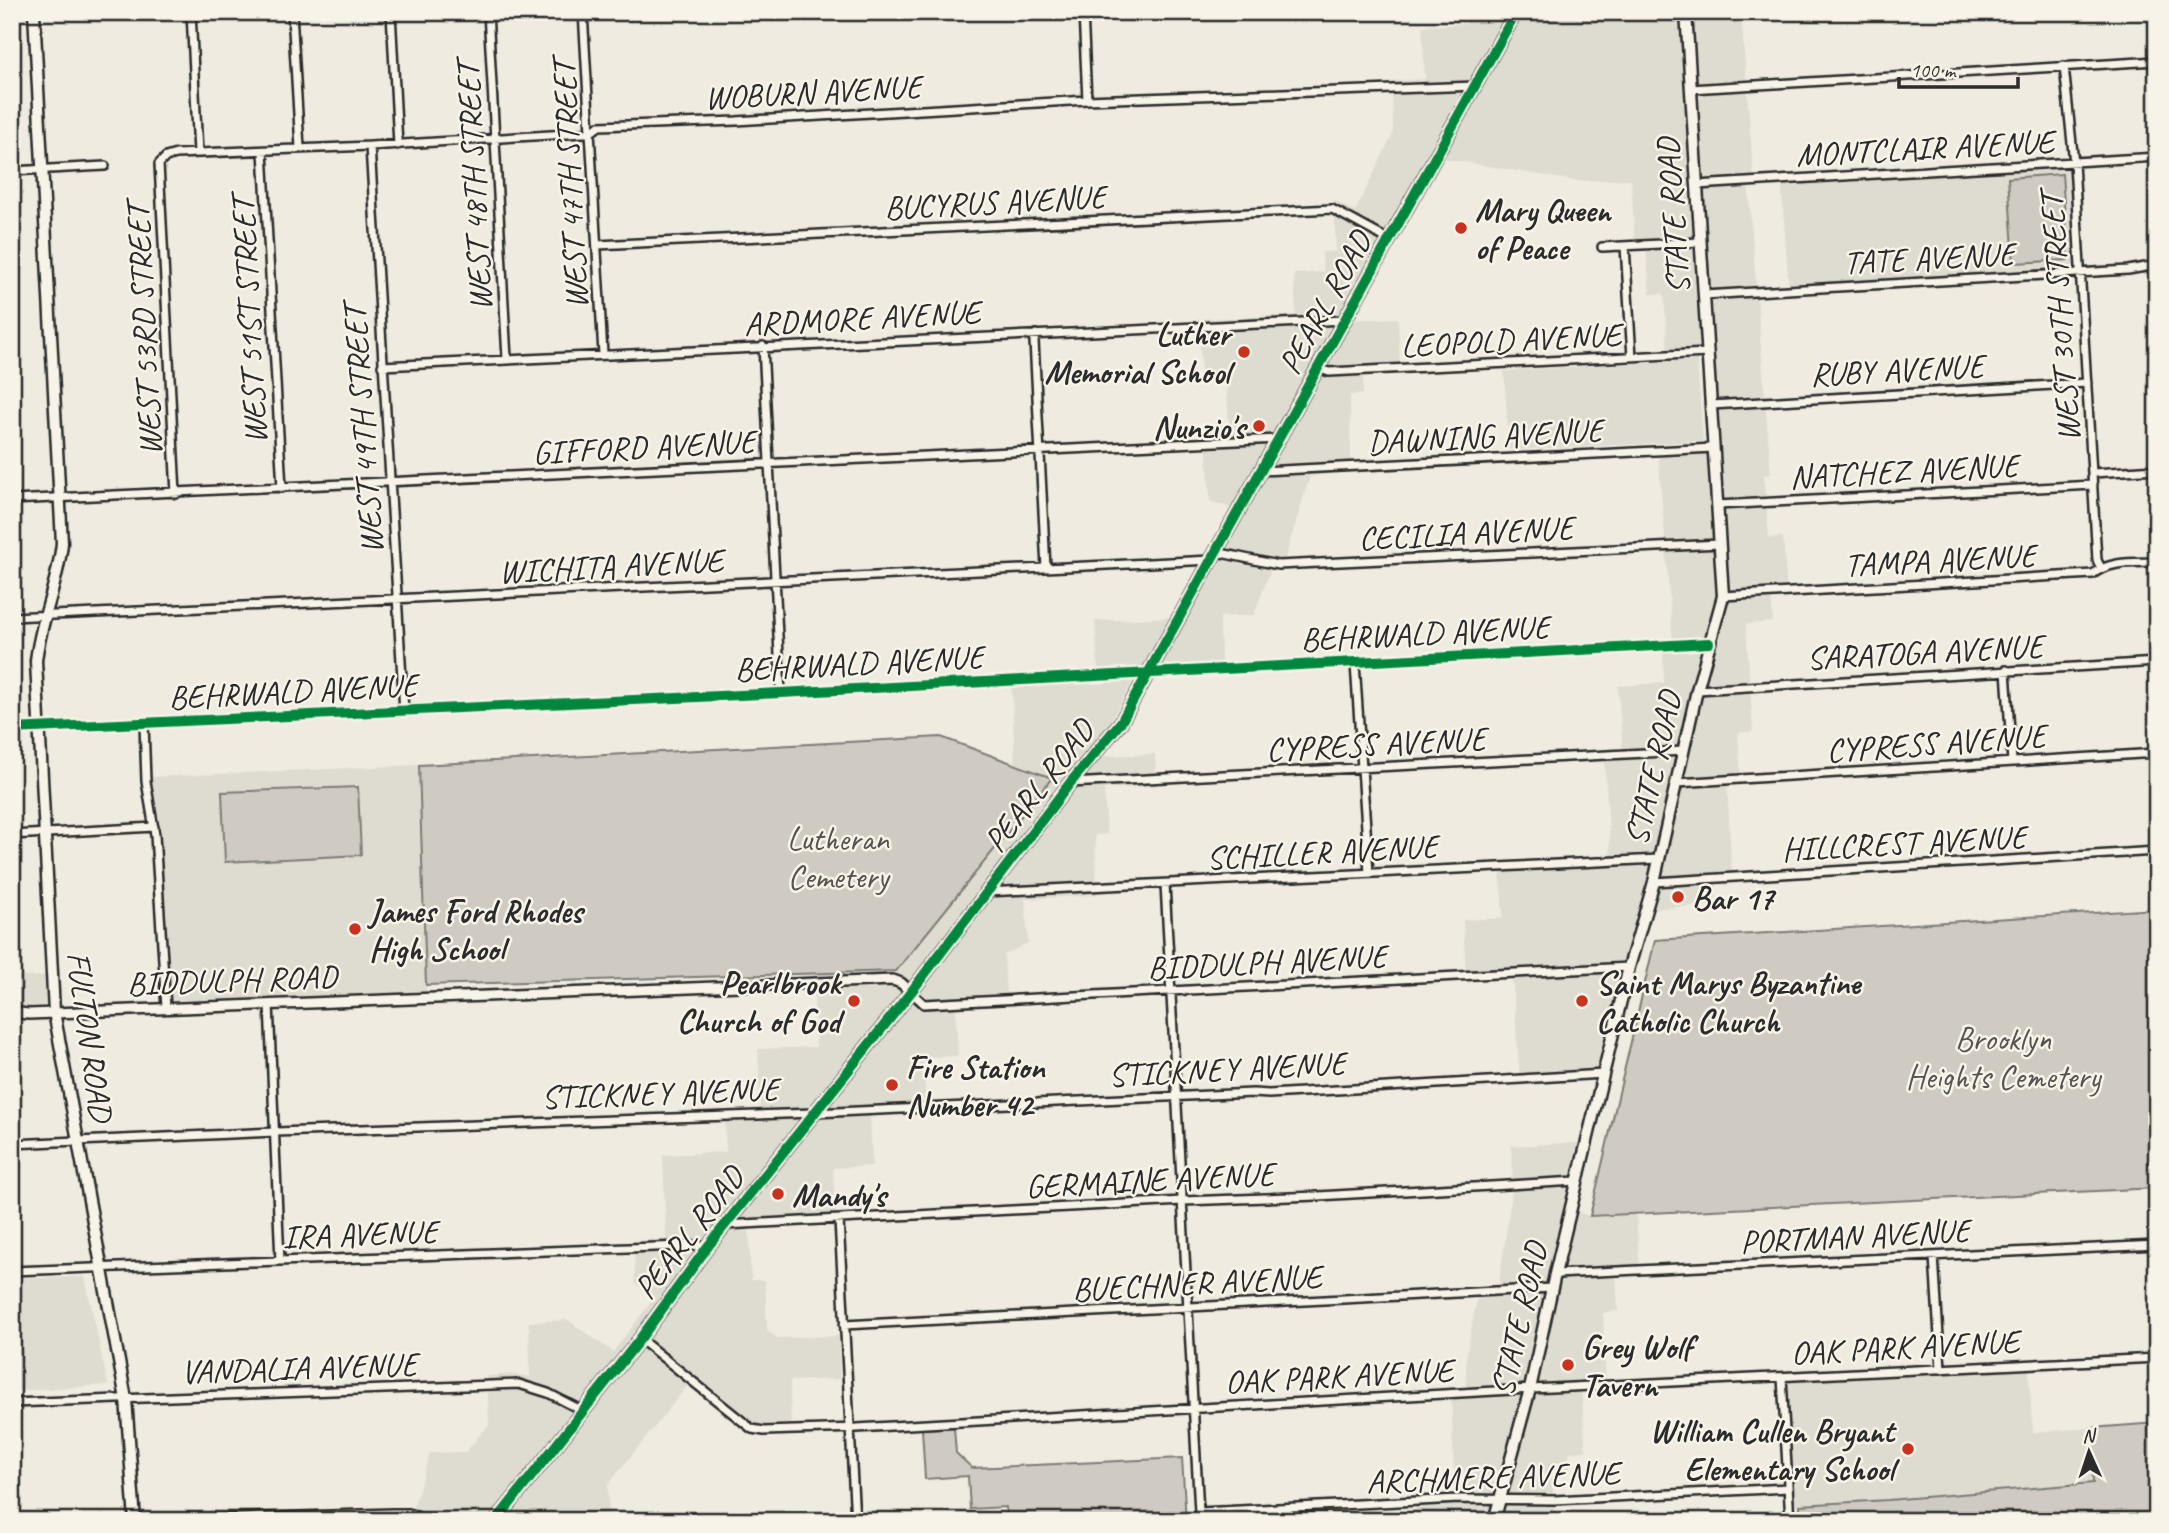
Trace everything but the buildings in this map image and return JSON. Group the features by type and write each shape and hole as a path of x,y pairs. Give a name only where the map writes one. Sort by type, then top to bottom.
{"main road":[{"name":"FULTON ROAD","path":"34,12 62,543 60,569 36,661 54,1013 126,1399 135,1521"},
{"name":"PEARL ROAD","path":"496,1521 640,1339 709,1245 912,992 1070,783 1121,722 1516,12"},
{"name":"STATE ROAD","path":"1494,1521 1530,1389 1629,967 1654,882 1697,690 1723,596 1686,12"}],"street":[{"path":"191,12 198,153"},
{"path":"292,12 300,148"},
{"path":"391,12 398,145"},
{"name":"WEST 48TH STREET","path":"488,12 507,359"},
{"name":"WEST 47TH STREET","path":"583,12 603,354"},
{"path":"1083,12 1087,100"},
{"path":"1690,89 2157,61"},
{"name":"WEST 30TH STREET","path":"2064,66 2074,163 2097,559 2101,568"},
{"name":"WOBURN AVENUE","path":"159,164 166,157 198,153 398,145 590,133 599,126 1087,100 1476,86"},
{"name":"WEST 49TH STREET","path":"370,146 404,710"},
{"name":"WEST 51ST STREET","path":"263,151 282,488"},
{"name":"MONTCLAIR AVENUE","path":"1696,186 2157,157"},
{"name":"WEST 53RD STREET","path":"159,164 176,494"},
{"path":"12,171 105,166"},
{"name":"BUCYRUS AVENUE","path":"597,245 1332,209 1388,240"},
{"path":"1602,247 1700,242"},
{"path":"1625,246 1632,357"},
{"name":"TATE AVENUE","path":"1704,295 2127,270 2157,265"},
{"name":"ARDMORE AVENUE","path":"382,366 1344,320"},
{"path":"1036,334 1034,341 1046,568"},
{"path":"763,346 780,693"},
{"name":"LEOPOLD AVENUE","path":"1318,368 1329,372 1708,353"},
{"name":"RUBY AVENUE","path":"1711,405 2087,383"},
{"name":"GIFFORD AVENUE","path":"12,500 1278,439"},
{"name":"DAWNING AVENUE","path":"1260,471 1714,447"},
{"path":"2093,473 2157,469"},
{"name":"NATCHEZ AVENUE","path":"1718,505 2093,485"},
{"name":"CECILIA AVENUE","path":"1214,556 1278,565 1720,544"},
{"name":"WICHITA AVENUE","path":"12,618 1046,568 1214,556"},
{"name":"TAMPA AVENUE","path":"1723,596 2093,574 2113,564 2157,562"},
{"name":"BEHRWALD AVENUE","path":"12,729 780,693 1709,643"},
{"name":"SARATOGA AVENUE","path":"1697,690 2157,662"},
{"path":"1355,663 1369,873"},
{"path":"2006,670 2012,762"},
{"path":"144,723 146,781 154,827 166,1008"},
{"name":"CYPRESS AVENUE","path":"1070,783 1684,751"},
{"name":"CYPRESS AVENUE","path":"1677,783 2157,753"},
{"path":"12,835 154,827"},
{"name":"HILLCREST AVENUE","path":"1654,882 2157,851"},
{"name":"SCHILLER AVENUE","path":"987,892 1659,859"},
{"path":"1165,884 1195,1408"},
{"name":"BIDDULPH AVENUE","path":"912,992 924,1004 1629,967"},
{"name":"BIDDULPH ROAD","path":"12,1010 19,1013 54,1013 893,980 912,992"},
{"path":"269,1004 280,1261"},
{"name":"STICKNEY AVENUE","path":"12,1144 1269,1094 1604,1074"},
{"name":"GERMAINE AVENUE","path":"725,1225 1577,1181"},
{"path":"839,1220 855,1521"},
{"name":"IRA AVENUE","path":"12,1271 709,1245"},
{"name":"PORTMAN AVENUE","path":"1555,1274 2157,1245"},
{"path":"1934,1256 1941,1369"},
{"name":"BUECHNER AVENUE","path":"844,1325 1552,1288"},
{"name":"OAK PARK AVENUE","path":"640,1339 752,1429 764,1431 2157,1358"},
{"path":"1782,1377 1790,1521"},
{"name":"VANDALIA AVENUE","path":"12,1403 519,1384 583,1410"},
{"name":"ARCHMERE AVENUE","path":"1195,1408 1199,1512 1459,1499 1554,1500 1788,1488"},
{"path":"148,1521 409,1513 427,1521"}],"shaded area":[{"path":"1466,12 1741,12 1754,182 1748,183 1771,474 1764,475 1769,538 1783,537 1787,592 1771,594 1773,622 1746,624 1753,731 1738,733 1741,779 1727,783 1732,877 1717,878 1715,905 1646,909 1604,1074 1520,1079 1512,974 1466,976 1463,920 1503,918 1500,867 1611,861 1604,755 1623,754 1618,686 1664,683 1663,646 1673,645 1658,450 1714,447 1708,354 1668,355 1664,294 1650,294 1646,245 1635,245 1631,179 1575,181 1435,157 1345,320 1398,318 1400,363 1363,365 1363,394 1350,395 1351,472 1310,476 1281,571 1271,569 1254,615 1220,617 1221,666 1140,669 1110,722 1083,757 1155,754 1156,786 1104,789 1107,834 1095,835 1097,895 1025,899 1028,943 1004,955 1006,993 955,996 958,1056 923,1057 926,1102 870,1105 872,1166 833,1168 836,1224 749,1229 751,1280 765,1280 767,1330 777,1338 838,1336 840,1379 790,1381 791,1433 755,1434 688,1385 608,1485 609,1521 409,1521 430,1453 465,1452 489,1425 487,1376 512,1374 530,1377 529,1322 568,1320 613,1352 654,1298 635,1283 634,1241 666,1239 663,1155 726,1152 724,1110 760,1108 758,1049 816,1047 813,973 896,971 1051,778 1015,764 1011,673 1098,669 1095,621 1171,617 1231,508 1210,501 1206,438 1230,436 1226,382 1202,382 1198,319 1296,315 1294,274 1323,272 1322,252 1336,251 1334,200 1355,212 1393,134 1392,81 1425,79 1422,26 1466,24"},
{"path":"2074,164 2079,272 1789,290 1781,180"},
{"path":"1697,360 1703,441 1509,450 1504,371"},
{"path":"419,765 426,992 169,1001 159,821 151,777"},
{"path":"45,976 47,1005 26,1007 12,1003 12,977"},
{"path":"1587,1142 1570,1210 1590,1216 1636,1214 1640,1270 1616,1271 1618,1311 1603,1313 1606,1386 1581,1387 1586,1451 1569,1452 1570,1473 1552,1474 1555,1521 1416,1521 1415,1501 1455,1499 1451,1394 1467,1392 1466,1358 1478,1292 1498,1290 1513,1185 1511,1146"},
{"path":"85,1277 108,1385 12,1391 12,1278"},
{"path":"2028,1364 2033,1432 2091,1428 2094,1483 1888,1500 1789,1505 1782,1377"}],"green space":[{"path":"2062,174 2068,260 2014,263 2008,178"},
{"name":"Lutheran Cemetery","path":"941,737 1052,778 896,971 426,985 419,765"},
{"path":"358,787 361,855 225,862 222,792"},
{"name":"Brooklyn Heights Cemetery","path":"2157,909 2157,1188 1590,1216 1655,940"},
{"path":"2157,1423 2157,1521 1800,1521 1800,1505 2093,1483 2091,1428"},
{"path":"954,1427 956,1453 972,1468 1182,1458 1186,1521 1007,1521 1006,1507 970,1509 968,1476 925,1479 922,1429"}],"cycle path":[{"path":"496,1521 640,1339 709,1245 911,992 1070,783 1121,722 1516,12"},
{"path":"12,729 781,693 1709,643"}],"place":[{"name":"Mary Queen of Peace","path":"1461,228"},
{"name":"Luther Memorial School","path":"1244,352"},
{"name":"Nunzio's","path":"1259,426"},
{"name":"Bar 17","path":"1678,897"},
{"name":"James Ford Rhodes High School","path":"355,929"},
{"name":"Pearlbrook Church of God","path":"854,1001"},
{"name":"Saint Marys Byzantine Catholic Church","path":"1582,1001"},
{"name":"Fire Station Number 42","path":"892,1085"},
{"name":"Mandy's","path":"778,1194"},
{"name":"Grey Wolf Tavern","path":"1568,1365"},
{"name":"William Cullen Bryant Elementary School","path":"1908,1449"}]}
